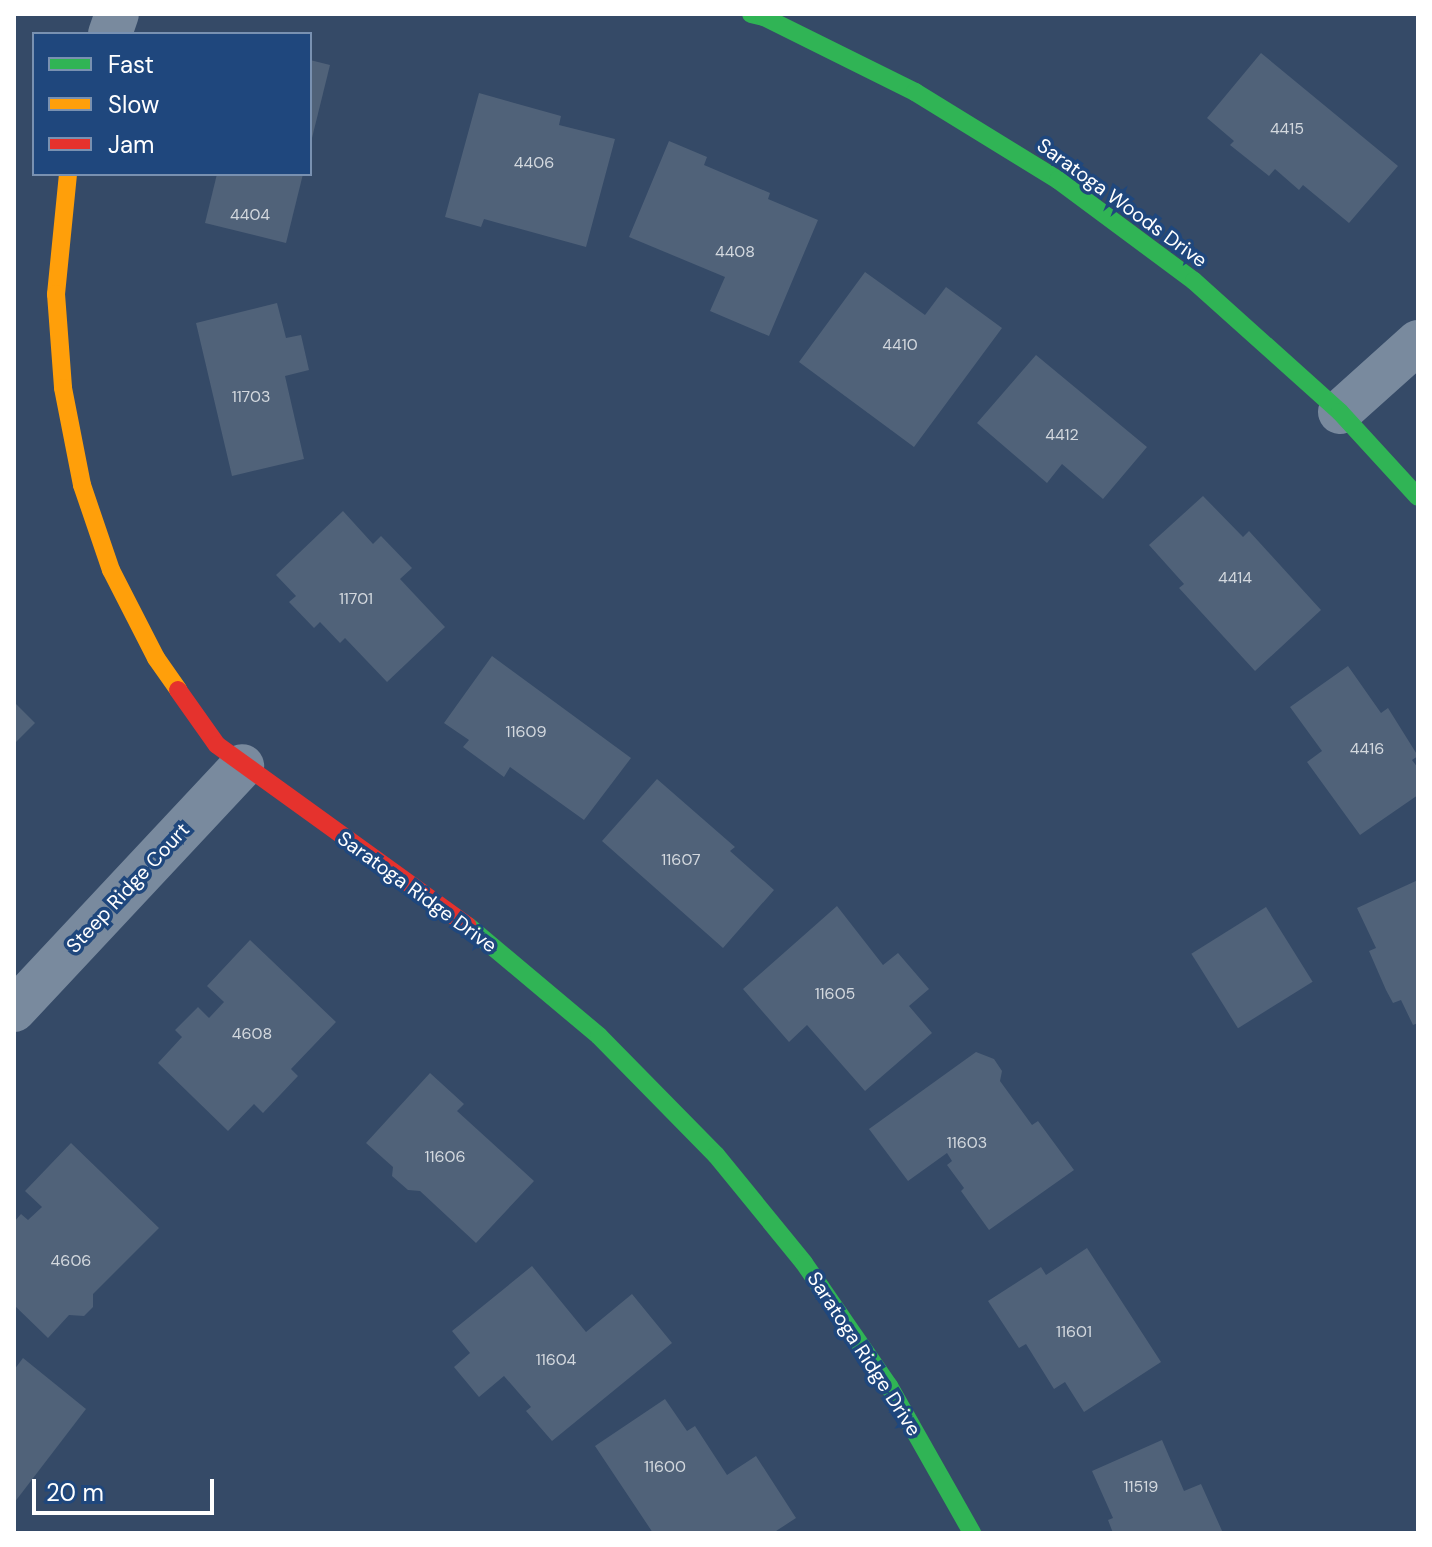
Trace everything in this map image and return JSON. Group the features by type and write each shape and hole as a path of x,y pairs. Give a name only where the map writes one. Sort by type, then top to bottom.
{"street":[{"name":"Saratoga Woods Drive","path":"751,14 764,17 915,92 1058,180 1194,281 1340,412 1418,497"},
{"name":"Saratoga Ridge Drive","path":"68,176 56,294 63,388 82,485 111,570 156,658 217,745 242,766 482,936 599,1036 716,1155 804,1263 889,1386 972,1533"},
{"path":"1340,412 1418,342"},
{"name":"Steep Ridge Court","path":"14,1010 242,766"}],"building":[{"path":"1261,53 1398,166 1349,223 1303,185 1299,190 1275,169 1269,176 1230,145 1234,141 1207,118"},
{"path":"312,60 330,65 312,138"},
{"path":"479,93 561,116 559,125 615,139 586,247 484,219 481,227 445,217"},
{"path":"669,141 707,157 704,165 770,193 768,199 818,220 769,336 710,311 725,277 629,237"},
{"path":"217,176 303,176 286,243 205,223"},
{"path":"865,272 925,315 946,287 1002,328 914,447 799,362"},
{"path":"277,303 286,338 301,335 309,370 285,376 304,459 232,476 196,323"},
{"path":"1036,355 1147,447 1103,499 1062,464 1047,483 977,423"},
{"path":"1203,496 1243,537 1249,531 1321,610 1255,671 1179,588 1184,584 1149,545"},
{"path":"343,511 373,544 381,536 412,568 400,579 445,627 387,682 345,638 340,643 320,622 314,628 289,602 296,596 276,575"},
{"path":"492,656 631,758 584,820 510,767 504,777 463,747 469,740 444,723"},
{"path":"1348,666 1381,713 1388,708 1418,756 1412,760 1418,768 1418,795 1360,835 1307,762 1322,751 1290,707"},
{"path":"14,702 35,723 14,744"},
{"path":"657,779 735,847 730,851 774,890 723,948 602,841"},
{"path":"1418,880 1418,1023 1413,1025 1401,1000 1393,1003 1386,990 1369,951 1376,948 1357,908"},
{"path":"837,906 883,965 898,953 929,989 909,1006 932,1033 865,1091 807,1025 789,1042 743,989"},
{"path":"1266,907 1313,982 1238,1028 1191,954"},
{"path":"250,940 336,1022 291,1069 298,1076 263,1113 254,1104 228,1131 158,1063 182,1037 175,1030 198,1007 209,1018 224,1002 207,986"},
{"path":"976,1052 994,1059 1002,1071 1000,1081 1032,1125 1038,1121 1074,1170 989,1230 961,1191 964,1188 947,1165 952,1161 947,1153 908,1181 869,1129"},
{"path":"430,1073 464,1104 457,1111 534,1181 476,1243 420,1191 408,1190 392,1176 393,1167 366,1143"},
{"path":"71,1143 159,1228 93,1294 93,1307 84,1316 69,1315 48,1338 14,1305 14,1222 21,1214 28,1220 42,1207 25,1191"},
{"path":"1087,1248 1161,1362 1084,1412 1065,1382 1054,1389 1026,1344 1019,1348 988,1301 1041,1267 1046,1275"},
{"path":"532,1266 586,1332 632,1294 672,1343 552,1441 526,1411 531,1407 504,1376 479,1397 454,1367 470,1353 452,1331"},
{"path":"23,1358 86,1409 14,1503 14,1370"},
{"path":"665,1399 687,1431 695,1426 727,1475 756,1456 796,1518 773,1533 653,1533 595,1446"},
{"path":"1162,1440 1184,1491 1201,1484 1223,1533 1113,1533 1108,1520 1113,1518 1092,1471"}],"traffic: fast":[{"path":"751,14 764,17 915,92 1058,180 1194,281 1340,412 1418,497"},
{"path":"468,926 599,1036 716,1155 804,1263 889,1386 972,1533"}],"traffic: slow":[{"path":"68,176 56,294 63,388 82,485 111,570 156,658 178,690"}],"traffic: jam":[{"path":"178,690 217,745 468,926"}]}
